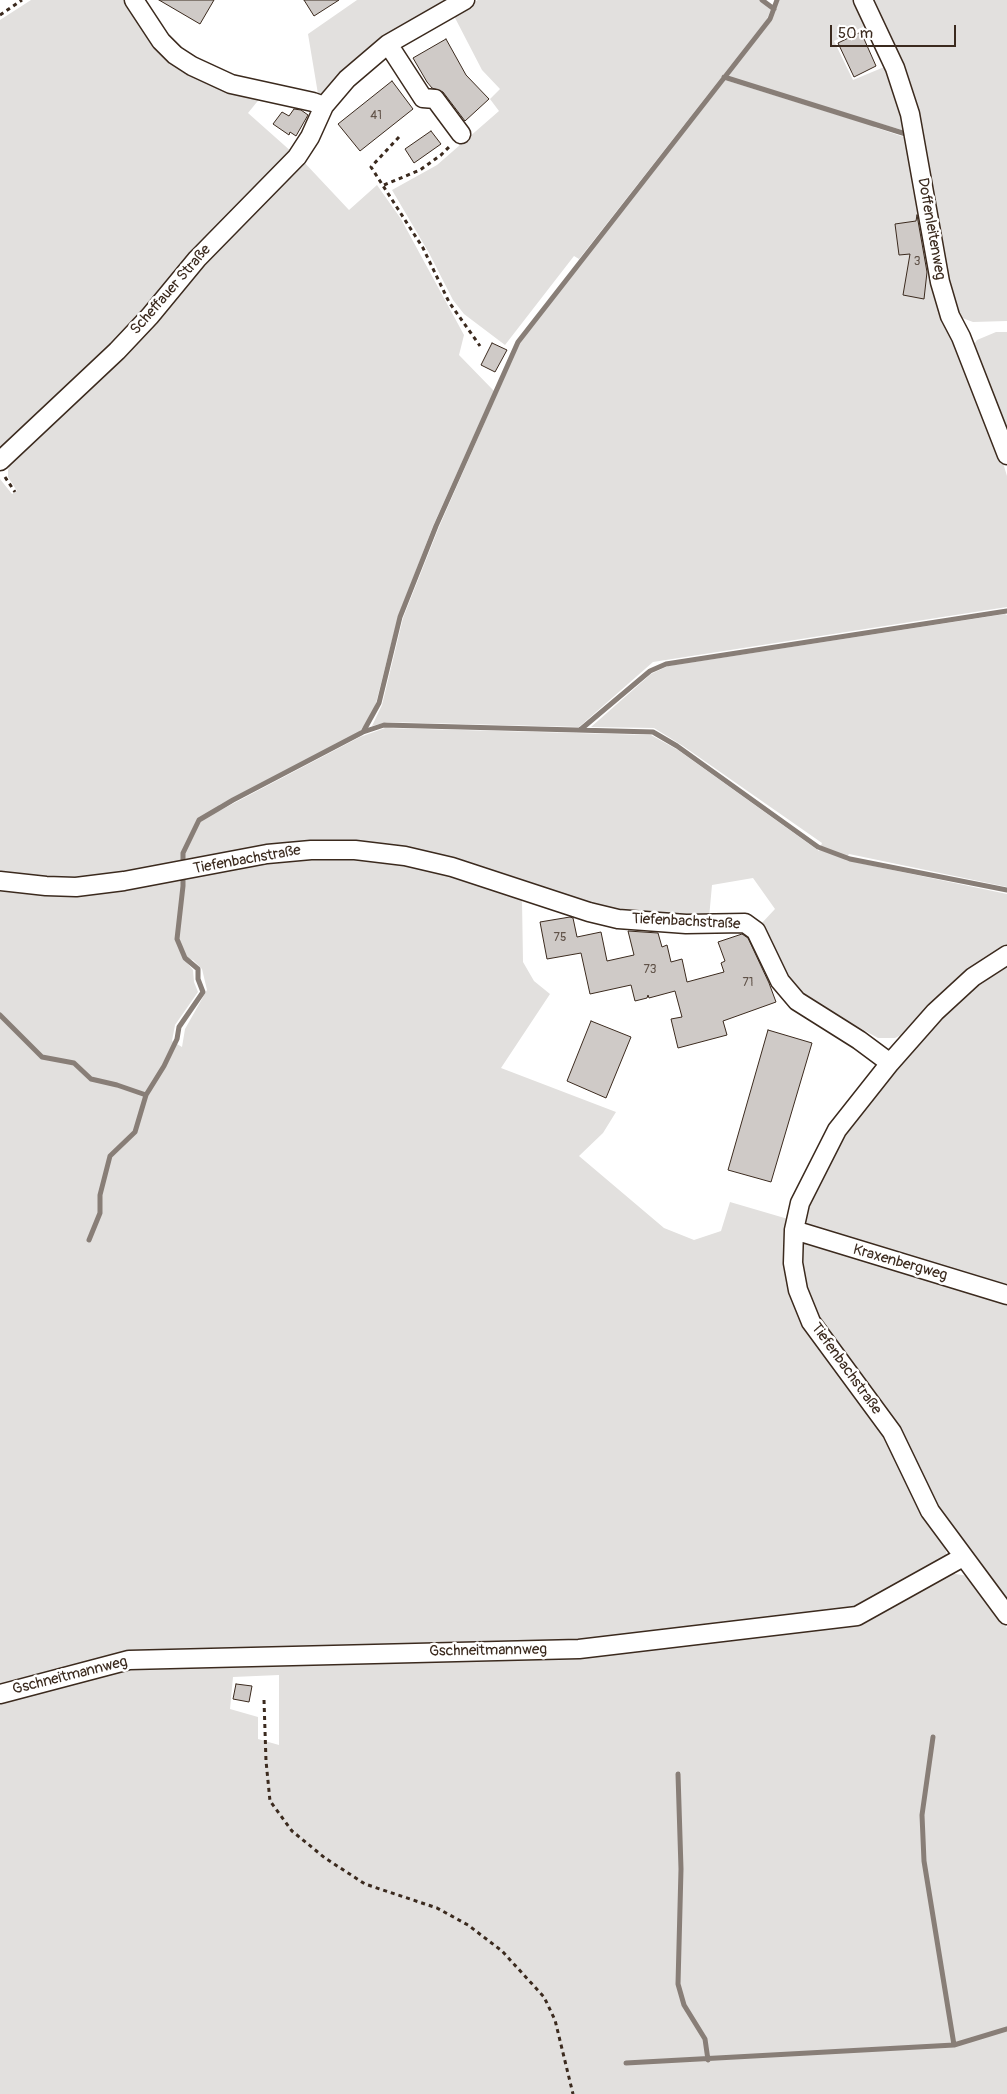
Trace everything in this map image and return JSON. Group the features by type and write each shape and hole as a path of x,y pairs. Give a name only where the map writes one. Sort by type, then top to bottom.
{"street":[{"path":"134,0 160,41 175,55 192,66 231,84 324,106"},
{"name":"Scheffauer Straße","path":"0,461 117,352 150,316 197,259 296,157 310,138 324,106 347,79 388,44 465,0"},
{"name":"Doffenleitenweg","path":"863,0 896,68 910,114 938,272 950,316 961,337 1007,455"},
{"path":"388,44 423,98 435,99 461,134"},
{"name":"Tiefenbachstraße","path":"0,881 46,886 76,886 141,879 267,854 311,850 355,850 405,856 452,867 589,912 618,919 686,924 745,923 756,931 780,981 797,1001 859,1040 890,1063 837,1130 800,1203 794,1230 793,1263 798,1290 811,1322 892,1432 930,1511 1007,1615"},
{"path":"890,1063 935,1012 973,977 1007,955"},
{"name":"Kraxenbergweg","path":"794,1230 1007,1294"},
{"name":"Gschneitmannweg","path":"0,1694 129,1660 579,1649 857,1616 964,1557"}],"path":[{"path":"0,15 22,0"},
{"path":"384,185 420,170 441,155 461,134"},
{"path":"400,137 371,167 423,248 449,302 480,346"},
{"path":"0,470 15,492"},
{"path":"264,1700 266,1761 270,1801 292,1831 325,1858 365,1884 437,1908 468,1925 502,1951 532,1981 544,1997 555,2020 573,2094"}],"shaded area":[{"path":"31,0 127,0 154,43 261,97 248,113 293,153 132,326 0,451 0,20"},
{"path":"357,0 456,0 321,96 318,94 308,34"},
{"path":"478,0 760,0 771,9 767,19 579,259 574,256 505,345 464,314 453,300 429,253 392,190 437,165 499,111 490,99 500,89 482,70 453,14"},
{"path":"779,0 857,0 869,24 834,41 853,80 889,65 909,132 875,122 874,127 910,139 908,148 1007,476 1007,607 653,662 579,727 387,722 372,726 382,705 403,618 439,527 520,342 725,80 854,120 855,116 727,76 770,21"},
{"path":"868,0 1007,0 1007,321 973,322 957,316 944,277 932,203"},
{"path":"302,160 349,210 377,185 401,219 464,335 459,355 494,391 433,526 398,617 376,703 370,718 359,732 219,805 219,811 360,737 385,728 651,735 678,750 819,851 822,843 683,746 654,728 591,727 651,674 668,666 1005,614 1007,615 1007,887 849,854 845,860 1007,894 1007,947 909,1031 895,1038 878,1038 802,996 784,978 760,925 775,909 753,878 712,885 709,918 612,910 355,845 74,882 0,876 0,479 12,494 17,491 8,477 11,460"},
{"path":"996,332 1007,332 1007,443 973,346 977,340"},
{"path":"313,854 401,861 513,892 522,900 523,962 534,981 550,994 501,1068 616,1112 603,1133 579,1156 664,1228 694,1240 721,1231 730,1202 788,1219 785,1247 787,1279 879,1422 943,1541 947,1555 942,1572 969,1576 1007,1628 1007,2094 0,2094 0,885 38,890","holes":["183,958 193,960 202,969 207,990 185,1029 182,1047 172,1041 175,1025 198,992 194,982 193,970","279,1675 279,1745 258,1739 258,1717 230,1709 233,1677"]},
{"path":"1007,959 1007,1289 808,1227 804,1219 805,1205 822,1168 860,1109 966,988"},
{"path":"810,1241 1007,1300 1007,1604 940,1512 811,1309 801,1282 800,1243"}],"building":[{"path":"159,0 214,0 200,24"},
{"path":"304,0 339,0 314,16"},
{"path":"861,32 876,66 854,77 838,43"},
{"path":"446,39 466,75 489,99 465,121 443,92 432,88 427,82 413,58"},
{"path":"392,81 413,109 360,151 338,124"},
{"path":"294,109 301,110 308,115 296,136 290,132 289,135 273,124 282,112 289,116"},
{"path":"431,131 441,144 414,163 405,149"},
{"path":"917,215 927,272 924,299 903,295 910,254 899,255 895,224 916,221"},
{"path":"492,343 507,350 495,372 481,365"},
{"path":"573,918 577,937 601,932 607,961 634,955 628,931 658,933 662,947 667,945 671,962 682,959 687,982 724,972 721,963 725,961 718,942 742,934 748,938 776,1002 723,1021 727,1035 678,1048 671,1019 682,1017 675,991 649,998 648,995 647,998 635,1001 631,985 590,994 581,953 547,959 540,922"},
{"path":"591,1021 631,1037 606,1098 567,1081"},
{"path":"768,1030 812,1043 771,1182 728,1170"},
{"path":"236,1684 252,1686 249,1702 233,1699"}],"waterway":[{"path":"762,0 774,9"},
{"path":"363,732 379,703 400,617 436,526 518,342 770,19 777,0"},
{"path":"724,77 909,135"},
{"path":"580,730 650,671 666,664 1007,611"},
{"path":"89,1240 100,1213 100,1195 110,1156 135,1132 146,1095 164,1066 177,1039 179,1027 203,992 198,979 198,969 185,958 177,939 183,886 183,853 199,820 233,800 363,732 384,725 653,732 677,746 818,847 850,859 1007,890"},
{"path":"0,1015 42,1057 74,1063 91,1079 117,1085 146,1095"},
{"path":"933,1737 922,1815 924,1861 954,2045"},
{"path":"678,1774 681,1869 678,1984 684,2005 705,2039 708,2060"},
{"path":"626,2063 954,2045 1007,2029"}]}
